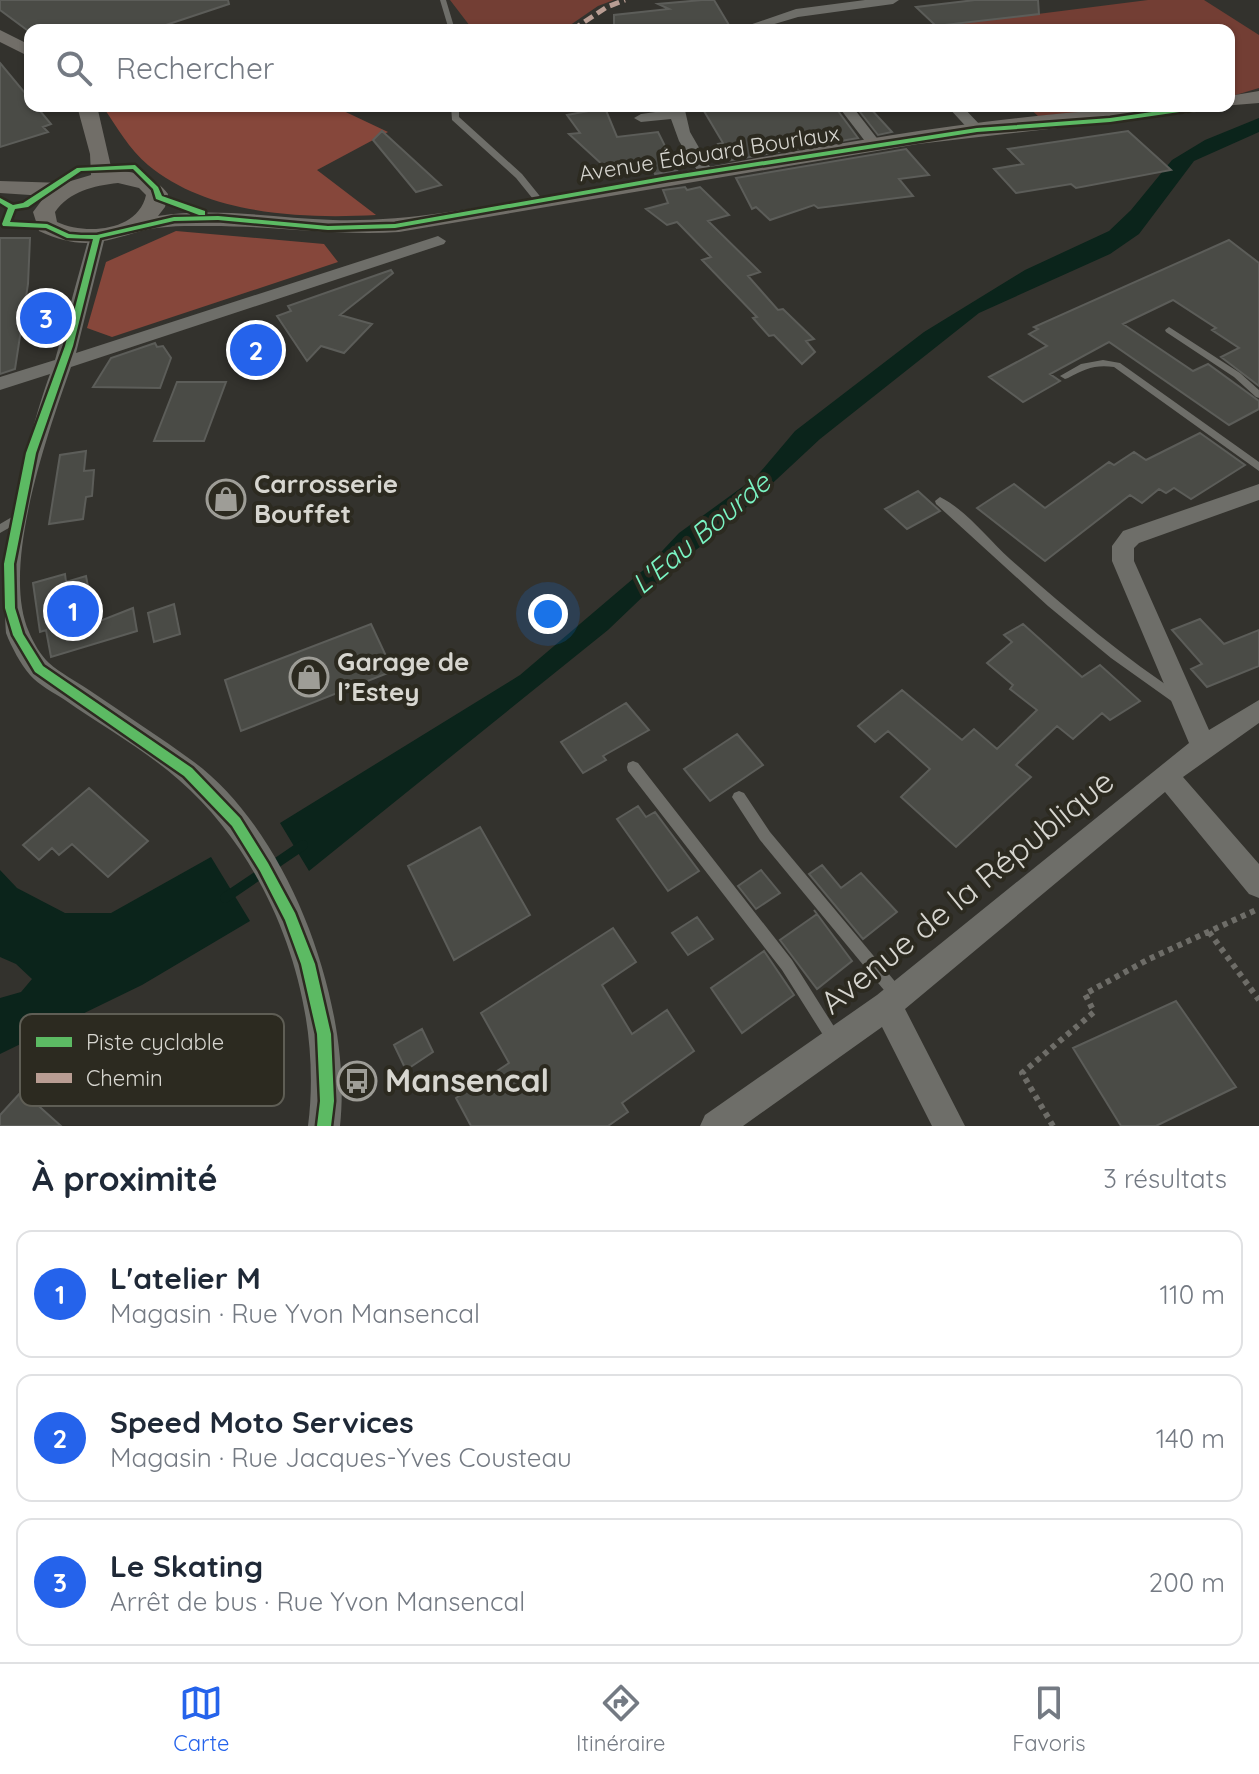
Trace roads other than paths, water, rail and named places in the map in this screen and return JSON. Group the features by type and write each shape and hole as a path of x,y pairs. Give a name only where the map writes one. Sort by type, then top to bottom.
{"street":[{"path":"757,24 834,6 884,0"},
{"path":"753,7 767,20"},
{"path":"0,35 24,49"},
{"path":"1235,101 1258,99"},
{"path":"44,212 49,203 69,189 102,178 100,154 89,112"},
{"path":"641,118 668,112"},
{"path":"678,112 688,145 705,172"},
{"path":"850,112 876,146"},
{"path":"960,112 977,130"},
{"name":"Avenue Édouard Bourlaux","path":"97,237 174,219 218,218 288,226 368,227 422,222 705,172 977,130 1110,120 1165,112"},
{"name":"Avenue Édouard Bourlaux","path":"102,178 118,177 146,182 156,188 159,197 218,218"},
{"path":"2,187 69,189"},
{"path":"2,187 37,204 44,212 47,226 55,232 67,236 97,237 63,365 9,523 9,598 18,635 39,669 188,772 236,822 290,917 308,964 324,1034 327,1101 324,1126"},
{"path":"135,226 149,217 159,197"},
{"path":"0,384 438,241"},
{"path":"1203,746 1123,561 1123,546 1131,537 1259,492"},
{"name":"Avenue de la République","path":"716,1126 892,1001 1166,775 1203,746 1259,710"},
{"path":"1166,775 1259,885"},
{"path":"892,1001 949,1126"}],"lane":[{"path":"443,0 450,24"},
{"path":"455,112 455,118 519,176 540,202"},
{"path":"1169,330 1237,375 1259,395"},
{"path":"1065,376 1089,363 1102,361 1117,365 1259,467"},
{"path":"940,501 964,519 1010,566 1148,681 1185,703"},
{"path":"633,767 787,965 836,1041"},
{"path":"739,797 765,836 892,1001"}],"water":[{"path":"1259,118 1259,132 1194,161 1139,234 1110,254 979,313 820,439 721,531 676,565 608,630 309,871 280,823 520,675 648,566 679,533 756,477 795,431 924,332 1025,270 1109,231 1131,210 1172,160 1205,140"},
{"path":"211,857 250,921 142,985 82,1014 20,1014 20,1044 0,1054 0,998 21,992 32,979 16,964 0,957 0,870 17,888 65,913 111,913"}],"waterway":[{"name":"L'Eau Bourde","path":"225,898 303,845"}],"place":[{"name":"Le Skating","path":"46,318"},
{"name":"Speed Moto Services","path":"256,350"},
{"name":"Carrosserie Bouffet","path":"226,499"},
{"name":"L'atelier M","path":"73,611"},
{"name":"Garage de l’Estey","path":"309,677"},
{"name":"Mansencal","path":"357,1081"}]}
